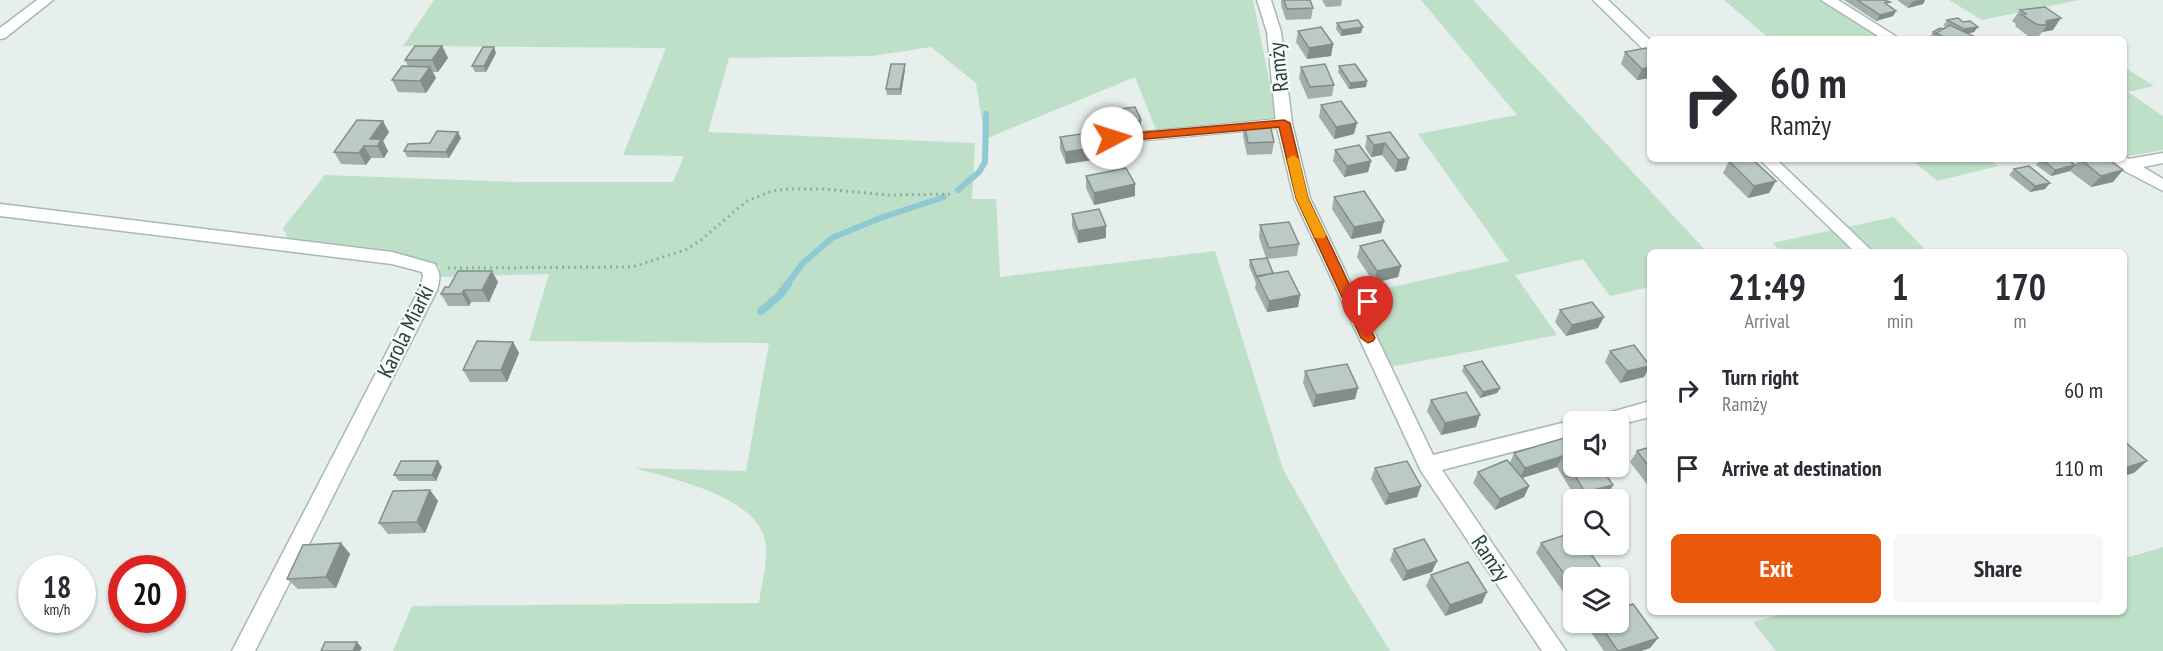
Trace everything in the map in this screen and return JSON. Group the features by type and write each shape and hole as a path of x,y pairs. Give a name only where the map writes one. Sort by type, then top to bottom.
{"street":[{"path":"0,35 46,0"},
{"name":"Ramży","path":"1264,0 1274,32 1284,123 1302,198 1428,465 1555,651"},
{"path":"1600,0 1647,45"},
{"path":"1828,0 1888,36"},
{"path":"2127,162 2163,158"},
{"path":"1770,162 1862,249"},
{"path":"2122,162 2163,186"},
{"name":"Karola Miarki","path":"0,210 392,258 429,268 432,277 428,290 243,651"},
{"path":"1629,415 1647,410"},
{"path":"1428,465 1563,431"}],"lane":[{"path":"1112,138 1284,123"}],"path":[{"path":"429,268 632,267 660,260 693,246 737,206 759,195 776,191 792,189 888,195 953,194"}],"green space":[{"path":"434,0 1253,0 1277,119 1156,130 1135,77 985,139 976,83 931,47 872,56 729,58 708,132 975,143 972,199 996,199 1000,277 1215,251 1283,469 1344,577 1390,651 393,651 412,606 759,603 766,555 761,530 750,516 734,503 693,485 635,468 746,471 769,343 529,341 549,274 438,277 440,266 394,255 288,239 283,228 325,175 518,182 673,182 684,156 623,155 666,48 403,46"},
{"path":"1421,0 1473,0 1704,249 1647,249 1647,288 1610,296 1583,259 1515,275 1557,335 1390,367 1356,295 1509,261 1418,134 1517,115"},
{"path":"1724,0 1826,0 1886,36 1766,36"},
{"path":"1949,0 2079,0 1982,20"},
{"path":"2127,69 2154,86 2128,92 2163,116 2163,150 2127,156"},
{"path":"1915,162 1993,162 1998,166 1937,181"},
{"path":"1894,217 1924,249 1778,249 1772,243"},
{"path":"2163,547 2163,651 1776,651 1753,622 1779,615 2127,615 2127,558"}],"building":[{"path":"1284,0 1310,0 1313,8 1287,9"},
{"path":"1857,0 1884,0 1890,2 1885,3 1896,11 1880,15"},
{"path":"2045,7 2061,18 2046,21 2047,25 2041,25 2022,15 2026,14 2020,10"},
{"path":"1958,18 1963,22 1970,21 1978,27 1964,29 1947,20"},
{"path":"1358,20 1363,27 1342,30 1337,23"},
{"path":"1950,25 1973,36 1942,36 1936,33"},
{"path":"1321,27 1333,44 1309,48 1298,31"},
{"path":"415,46 442,46 432,60 405,60"},
{"path":"483,47 494,47 484,66 472,66"},
{"path":"1646,48 1647,68 1642,69 1625,52"},
{"path":"891,64 905,64 900,89 886,89"},
{"path":"1325,64 1334,85 1310,87 1301,67"},
{"path":"1355,64 1367,81 1350,83 1339,66"},
{"path":"402,66 430,67 420,81 392,80"},
{"path":"1341,101 1357,123 1336,127 1321,105"},
{"path":"1135,107 1141,120 1123,123 1120,116 1108,118 1106,111"},
{"path":"357,120 383,121 370,139 382,139 377,146 364,146 359,153 334,152"},
{"path":"1244,124 1270,124 1274,142 1248,143"},
{"path":"437,131 458,132 446,152 404,151 408,144 430,143"},
{"path":"1094,132 1100,147 1065,152 1060,137"},
{"path":"1390,132 1409,158 1398,160 1385,143 1374,145 1367,136"},
{"path":"1359,145 1371,161 1347,166 1335,150"},
{"path":"1730,162 1755,162 1776,181 1754,186"},
{"path":"2045,162 2071,162 2075,165 2055,170"},
{"path":"2084,162 2112,162 2123,170 2101,176"},
{"path":"2029,166 2050,183 2035,186 2014,169"},
{"path":"1126,168 1135,184 1094,193 1086,176"},
{"path":"1364,191 1384,221 1354,227 1334,197"},
{"path":"1099,209 1106,226 1078,231 1072,214"},
{"path":"1289,222 1299,244 1269,248 1260,225"},
{"path":"1383,240 1401,266 1377,271 1360,246"},
{"path":"1267,258 1273,273 1257,277 1250,260"},
{"path":"458,271 492,271 482,290 464,290 462,294 441,294 445,287 449,287"},
{"path":"1288,271 1300,295 1269,301 1257,276"},
{"path":"1592,302 1604,317 1572,325 1560,310"},
{"path":"477,341 513,342 501,370 463,370"},
{"path":"1634,345 1647,362 1647,367 1627,371 1610,351"},
{"path":"1482,361 1500,388 1483,392 1464,366"},
{"path":"1347,364 1358,388 1316,395 1305,371"},
{"path":"1466,392 1480,415 1445,423 1431,400"},
{"path":"1563,438 1563,456 1525,468 1514,453"},
{"path":"2127,444 2147,461 2127,467"},
{"path":"1647,448 1647,464 1637,451"},
{"path":"1507,460 1529,486 1500,499 1478,472"},
{"path":"401,461 438,461 432,475 394,475"},
{"path":"1407,461 1421,486 1389,494 1375,468"},
{"path":"1576,477 1608,477 1613,485 1597,489 1583,489"},
{"path":"430,490 417,522 379,523 393,491"},
{"path":"1563,536 1563,555 1592,555 1600,567 1563,567 1563,572 1541,543"},
{"path":"1424,539 1437,561 1407,571 1394,549"},
{"path":"341,543 326,577 287,579 303,545"},
{"path":"1468,562 1487,592 1450,605 1431,575"},
{"path":"1633,604 1658,638 1618,651 1606,633 1629,633 1629,605"},
{"path":"325,642 357,642 353,651 321,651"}],"waterway":[{"path":"958,190 979,172 985,162 986,114"},
{"path":"787,285 802,264 832,238 880,218 944,197"},
{"path":"761,311 779,296 788,284"}],"slow traffic":[{"path":"1293,159 1302,198 1319,235"}],"route":[{"path":"1112,138 1284,123 1302,198 1368,338"}]}
